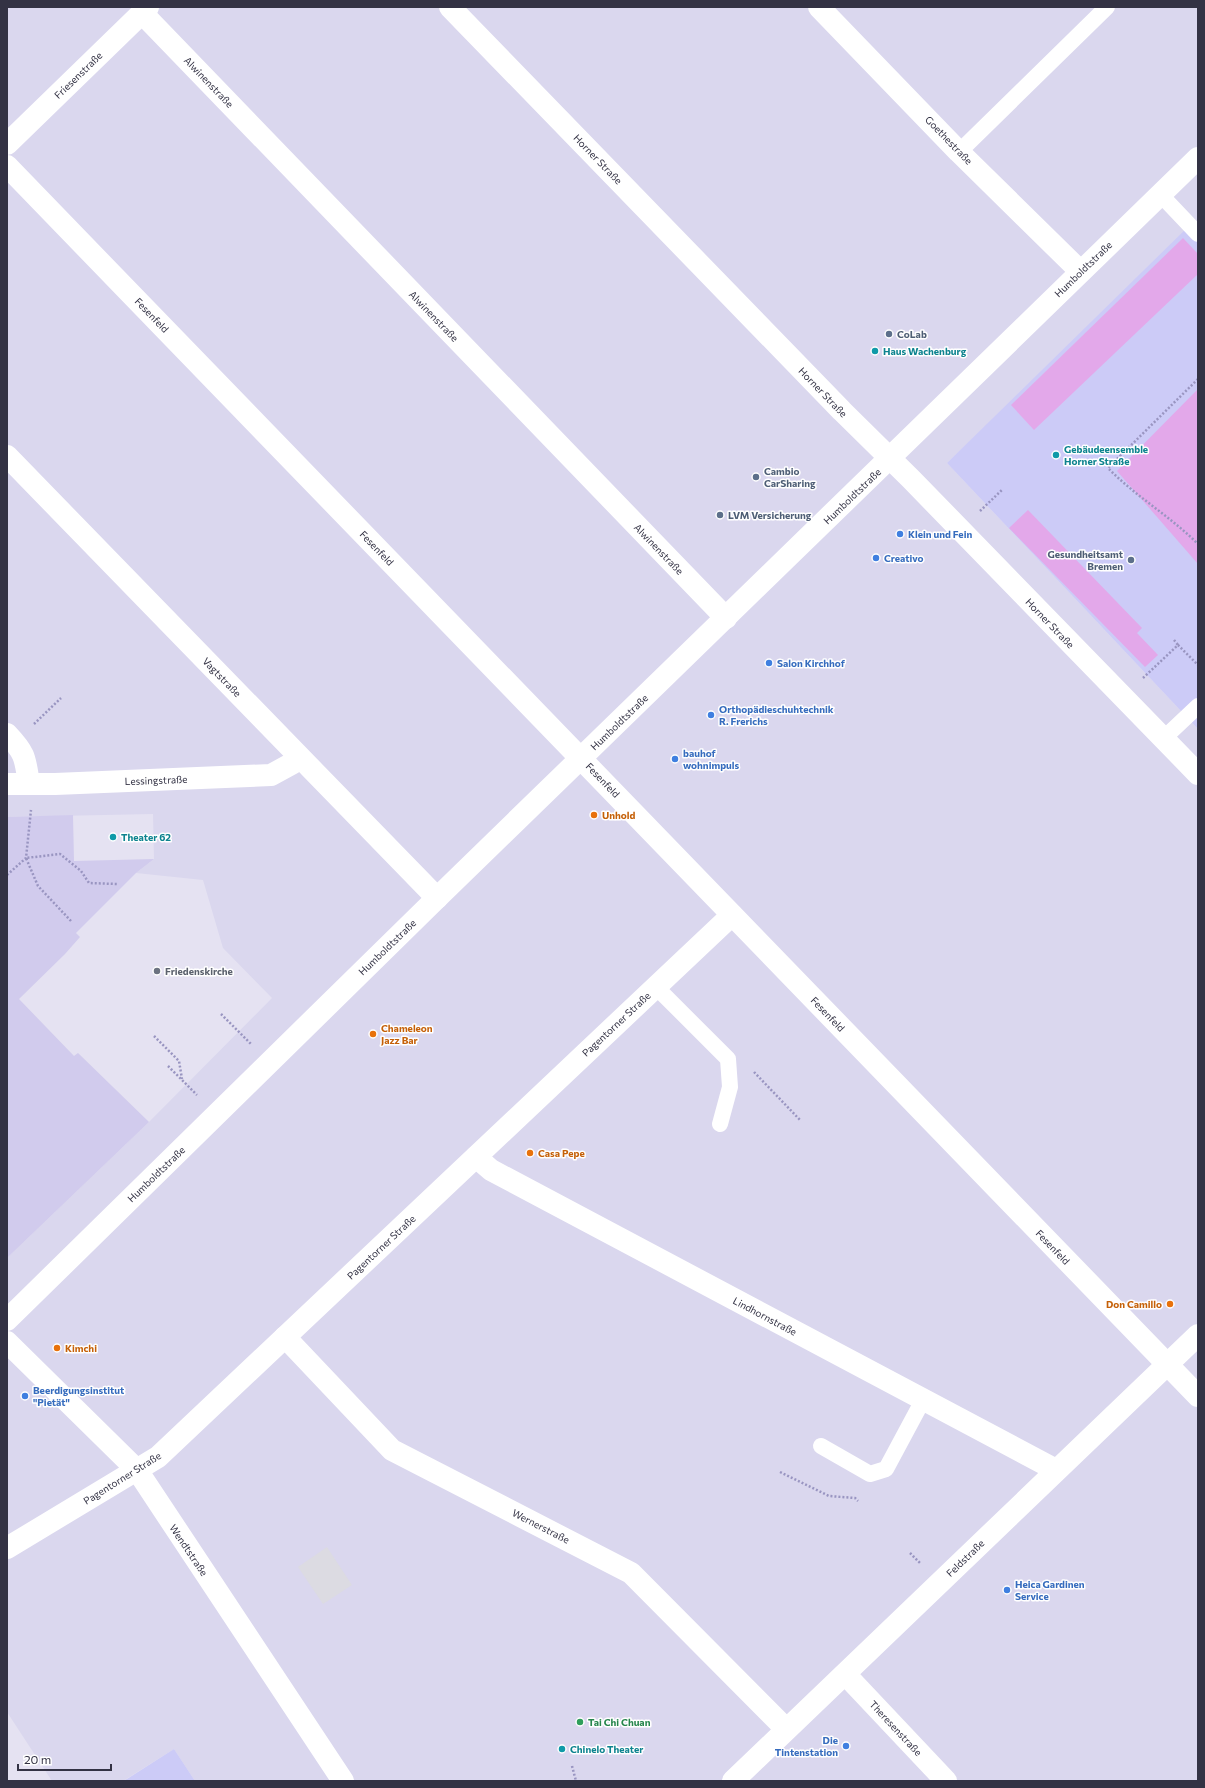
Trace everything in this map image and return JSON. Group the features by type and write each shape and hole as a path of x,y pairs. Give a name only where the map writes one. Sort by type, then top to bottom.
{"street":[{"name":"Horner Straße","path":"450,7 847,417 890,458 1198,774"},
{"name":"Goethestraße","path":"819,7 959,152 1080,271"},
{"name":"Friesenstraße","path":"7,144 145,10"},
{"name":"Alwinenstraße","path":"145,10 726,618"},
{"name":"Humboldtstraße","path":"7,1320 437,898 726,618 1080,271 1198,158"},
{"name":"Fesenfeld","path":"7,166 582,758 1198,1396"},
{"name":"Vagtstraße","path":"7,456 437,898"},
{"path":"11,739 21,749 26,763 29,784"},
{"name":"Lessingstraße","path":"7,784 271,775 293,763 299,757"},
{"name":"Pagentorner Straße","path":"7,1548 158,1457 732,915"},
{"name":"Lindhornstraße","path":"476,1157 491,1170 1056,1470"},
{"name":"Feldstraße","path":"733,1781 786,1729 846,1675 1056,1470 1198,1335"},
{"name":"Wernerstraße","path":"285,1337 392,1450 631,1573 786,1729"},
{"name":"Wendtstraße","path":"7,1342 137,1470 343,1781"},
{"name":"Theresenstraße","path":"846,1675 946,1781"}],"lane":[{"path":"959,152 1108,7"},
{"path":"1160,194 1198,234"},
{"path":"1163,739 1198,706"},
{"path":"656,987 728,1059 730,1087 720,1124"},
{"path":"821,1446 870,1474 886,1469 923,1400"}],"path":[{"path":"1198,379 1108,468 1121,481 1185,531 1198,544"},
{"path":"1174,640 1198,666"},
{"path":"1122,697 1178,645"},
{"path":"11,739 61,698"},
{"path":"29,784 32,816 26,858 38,886 72,921"},
{"path":"7,875 26,858 60,854 81,871 89,883 118,884"},
{"path":"221,1014 270,1062"},
{"path":"154,1036 178,1061 182,1079"},
{"path":"168,1066 188,1086"},
{"path":"780,1472 829,1496 855,1498 858,1501"},
{"path":"572,1766 576,1781"}],"shaded area":[{"path":"7,7 1198,7 1198,225 947,463 1198,729 1198,1781 195,1781 174,1749 123,1781 52,1781 7,1712 7,1258 149,1122 272,998 223,948 203,880 136,873 154,859 153,814 7,817"},
{"path":"1194,221 1198,225 1198,729 947,463"},
{"path":"1183,238 1198,254 1198,274 1034,430 1011,405"},
{"path":"1198,389 1198,564 1117,471"},
{"path":"1028,510 1142,628 1137,633 1158,655 1145,667 1009,528"},
{"path":"73,815 74,861 154,859 136,873 76,933 80,937 65,954 19,999 74,1056 78,1053 149,1122 7,1258 7,817"},
{"path":"327,1547 352,1585 323,1604 298,1567"},
{"path":"174,1749 195,1781 123,1781 127,1779"}],"place":[{"name":"CoLab","path":"889,334"},
{"name":"Haus Wachenburg","path":"875,351"},
{"name":"Gebäudeensemble Horner Straße","path":"1056,455"},
{"name":"Cambio CarSharing","path":"756,477"},
{"name":"LVM Versicherung","path":"720,515"},
{"name":"Klein und Fein","path":"900,534"},
{"name":"Creativo","path":"876,558"},
{"name":"Gesundheitsamt Bremen","path":"1131,560"},
{"name":"Salon Kirchhof","path":"769,663"},
{"name":"Orthopädieschuhtechnik R. Frerichs","path":"711,715"},
{"name":"bauhof wohnimpuls","path":"675,759"},
{"name":"Unhold","path":"594,815"},
{"name":"Theater 62","path":"113,837"},
{"name":"Friedenskirche","path":"157,971"},
{"name":"Chameleon Jazz Bar","path":"373,1034"},
{"name":"Casa Pepe","path":"530,1153"},
{"name":"Don Camillo","path":"1170,1304"},
{"name":"Kimchi","path":"57,1348"},
{"name":"Beerdigungsinstitut \"Pietät\"","path":"25,1396"},
{"name":"Heica Gardinen Service","path":"1007,1590"},
{"name":"Tai Chi Chuan","path":"580,1722"},
{"name":"Die Tintenstation","path":"846,1746"},
{"name":"Chinelo Theater","path":"562,1749"}]}
